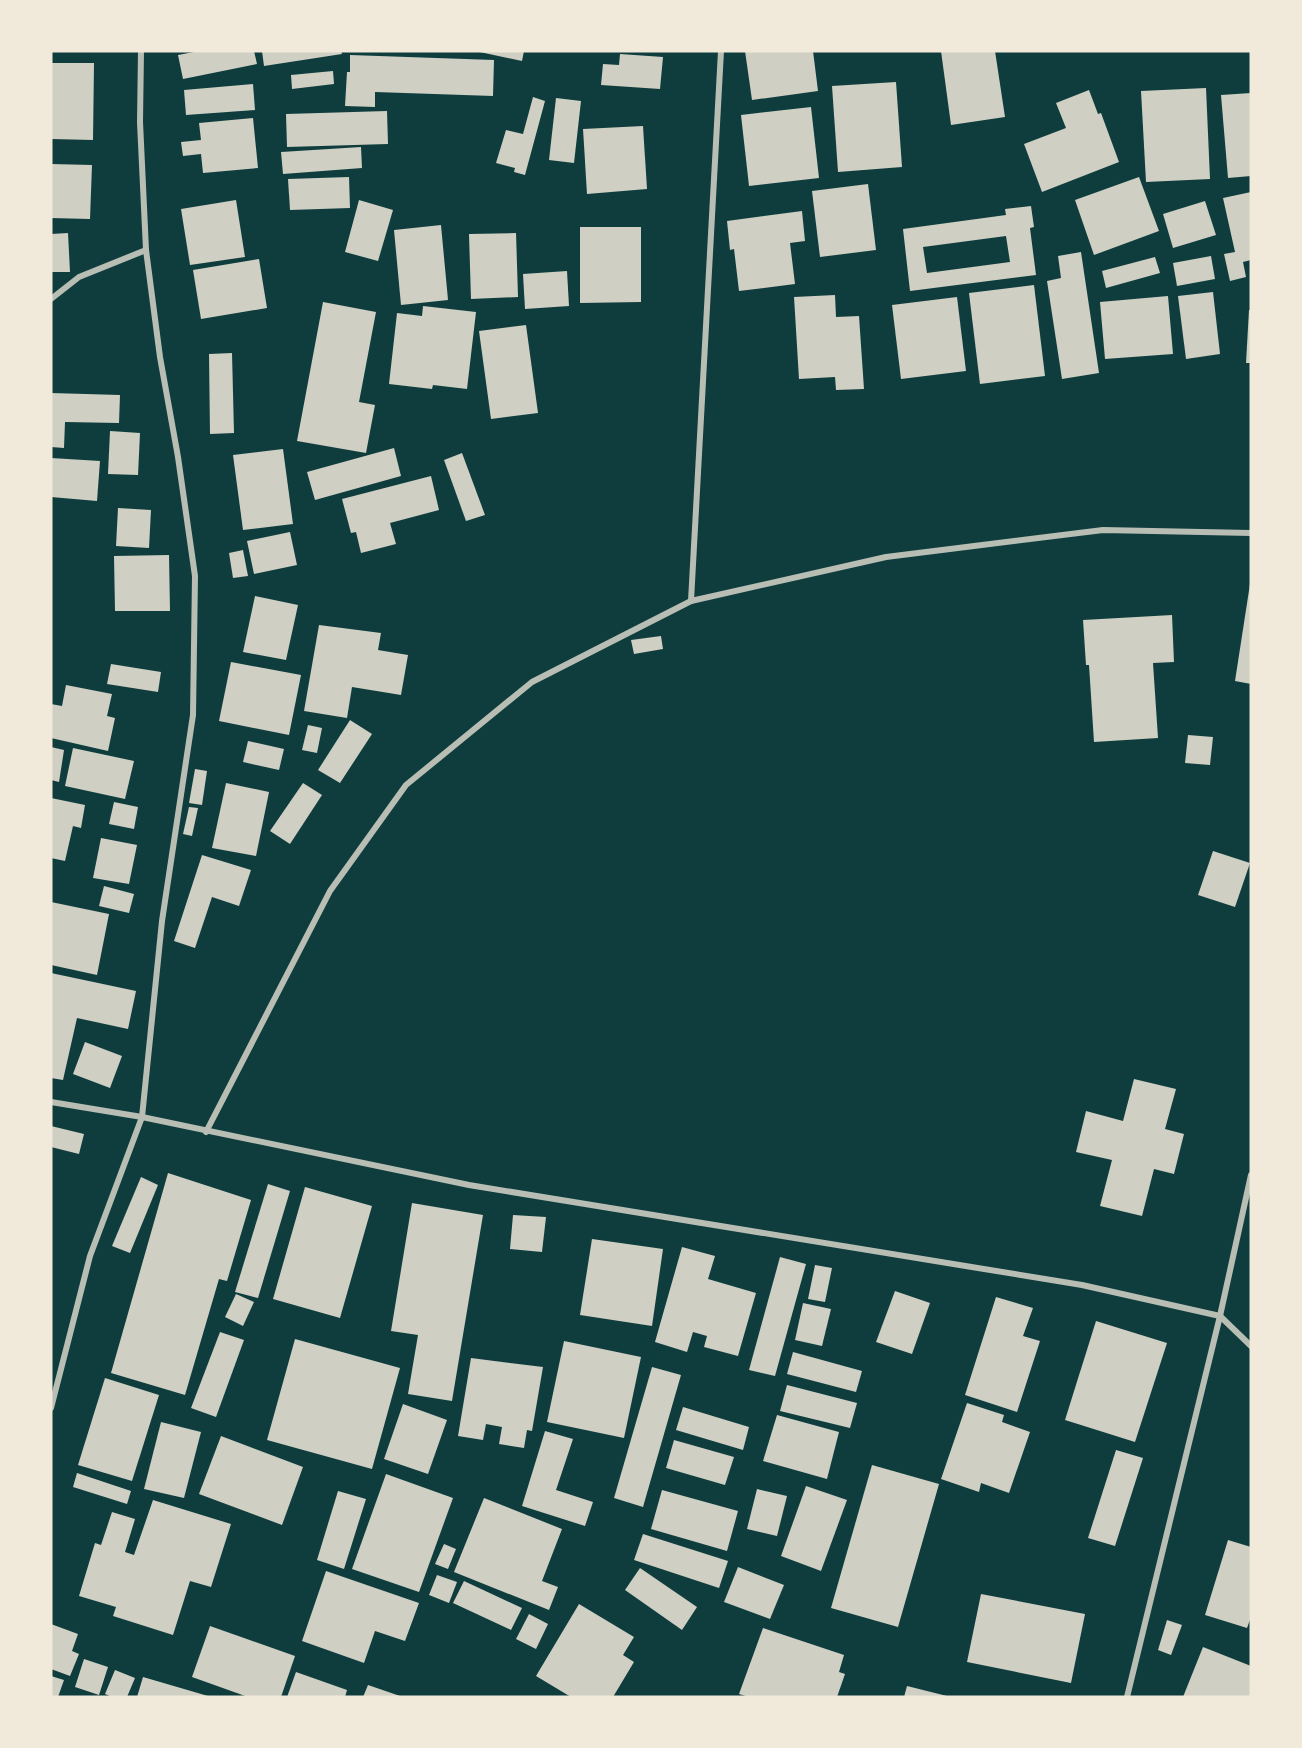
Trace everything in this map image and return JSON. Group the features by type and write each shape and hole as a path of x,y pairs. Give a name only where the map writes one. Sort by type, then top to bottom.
{"street":[{"path":"51,1408 90,1256 142,1117 162,921 193,715 195,576 178,457 160,357 146,250 140,122 141,51"},
{"path":"691,601 721,51"},
{"path":"51,299 79,277 146,250"},
{"path":"206,1132 330,891 406,785 532,682 691,601 886,557 1091,531 1251,533"},
{"path":"51,1102 142,1117 469,1185 1082,1285 1220,1317 1251,1346"},
{"path":"1127,1697 1220,1317 1251,1175"}],"building":[{"path":"199,51 254,51 257,64 183,79 178,55"},
{"path":"262,51 341,51 342,54 264,66"},
{"path":"475,51 524,51 522,61"},
{"path":"745,51 813,51 818,91 752,100"},
{"path":"941,51 995,51 1005,117 951,125"},
{"path":"620,54 663,57 660,89 601,85 603,64 619,65"},
{"path":"350,55 494,60 493,96 375,92 375,107 345,106"},
{"path":"51,63 94,63 93,140 51,139"},
{"path":"333,71 334,84 292,89 291,75"},
{"path":"896,82 902,167 838,172 832,86"},
{"path":"253,84 255,110 186,115 184,90"},
{"path":"1206,88 1210,179 1146,182 1141,91"},
{"path":"1089,90 1098,114 1101,113 1119,162 1042,192 1024,144 1066,128 1056,103"},
{"path":"1251,93 1251,176 1228,178 1221,95"},
{"path":"533,97 545,101 525,175 514,172 515,168 496,163 506,130 523,134"},
{"path":"556,98 581,101 574,163 549,160"},
{"path":"811,107 819,178 749,186 741,115"},
{"path":"387,111 388,144 287,147 286,114"},
{"path":"253,118 258,168 203,173 201,154 183,156 181,142 201,140 199,123"},
{"path":"643,126 647,189 587,194 583,129"},
{"path":"361,147 362,168 283,174 281,152"},
{"path":"51,164 92,165 90,219 51,218"},
{"path":"349,177 350,208 290,210 288,179"},
{"path":"1139,177 1159,231 1094,255 1075,200"},
{"path":"868,184 876,250 820,257 812,191"},
{"path":"1251,192 1251,260 1243,262 1246,277 1230,281 1224,254 1235,252 1223,198"},
{"path":"236,200 245,257 190,265 181,209"},
{"path":"359,200 393,210 378,261 345,252"},
{"path":"1205,201 1216,235 1173,248 1163,214"},
{"path":"1031,206 1034,227 1030,228 1036,275 910,291 903,229 1006,215 1005,209","holes":["1006,236 1010,262 927,273 923,247"]},
{"path":"802,211 805,241 790,243 795,284 739,291 734,249 730,250 727,221"},
{"path":"441,225 448,300 401,305 394,230"},
{"path":"580,227 641,227 641,302 580,303"},
{"path":"68,233 70,272 51,272 51,234"},
{"path":"516,233 518,297 471,299 469,234"},
{"path":"1081,252 1099,373 1062,379 1047,281 1061,278 1058,256"},
{"path":"1211,256 1215,279 1177,286 1173,263"},
{"path":"1155,257 1160,273 1106,288 1102,271"},
{"path":"259,259 267,308 201,319 193,270"},
{"path":"567,271 569,306 525,309 523,274"},
{"path":"1034,285 1045,376 980,384 969,293"},
{"path":"1213,292 1220,354 1186,359 1178,296"},
{"path":"835,295 836,317 859,316 864,389 836,390 835,377 799,379 794,297"},
{"path":"1168,296 1173,354 1105,359 1100,302"},
{"path":"957,297 966,371 901,379 892,305"},
{"path":"323,302 376,312 359,402 375,405 366,453 297,441"},
{"path":"423,306 476,312 467,389 433,385 432,389 389,384 397,313 422,316"},
{"path":"1249,310 1251,310 1251,363 1246,363"},
{"path":"526,325 538,413 491,419 479,331"},
{"path":"232,353 234,433 210,434 209,354"},
{"path":"51,393 120,395 119,423 65,422 64,448 51,447"},
{"path":"110,431 140,433 138,475 108,474"},
{"path":"394,448 401,476 315,500 307,472"},
{"path":"283,449 293,524 243,530 233,455"},
{"path":"462,453 485,515 466,521 444,460"},
{"path":"51,458 100,461 97,501 51,497"},
{"path":"431,476 439,510 390,523 396,544 361,553 356,532 351,533 342,499"},
{"path":"118,508 151,510 149,548 116,546"},
{"path":"290,532 297,565 254,574 247,541"},
{"path":"243,550 248,576 233,578 229,553"},
{"path":"169,555 170,611 115,611 114,556"},
{"path":"1251,584 1251,684 1235,681"},
{"path":"255,596 298,605 286,660 243,652"},
{"path":"1172,615 1174,662 1153,663 1158,738 1094,742 1089,665 1086,665 1083,620"},
{"path":"319,625 381,633 378,650 408,655 401,695 352,687 347,718 304,711"},
{"path":"661,636 663,649 634,654 631,640"},
{"path":"231,662 301,675 289,735 219,721"},
{"path":"111,664 161,672 158,692 107,684"},
{"path":"66,685 112,694 107,716 115,718 108,751 51,738 51,704 62,706"},
{"path":"350,720 372,734 340,783 318,770"},
{"path":"308,725 322,728 317,753 302,750"},
{"path":"1188,735 1213,737 1210,765 1185,763"},
{"path":"248,741 284,749 279,770 243,762"},
{"path":"51,747 64,750 59,782 51,780"},
{"path":"73,748 134,761 125,799 65,786"},
{"path":"195,769 207,771 202,805 189,803"},
{"path":"226,783 269,792 256,856 212,848"},
{"path":"303,783 322,795 290,844 270,831"},
{"path":"51,798 85,805 81,828 73,826 65,861 51,858"},
{"path":"114,802 138,807 134,829 109,824"},
{"path":"189,807 198,808 192,836 183,834"},
{"path":"101,838 137,845 129,884 93,878"},
{"path":"1213,851 1250,863 1235,907 1198,895"},
{"path":"202,855 251,870 239,906 212,897 195,948 174,941"},
{"path":"104,886 134,894 129,913 99,906"},
{"path":"51,902 109,914 97,975 51,965"},
{"path":"51,973 136,991 128,1029 77,1018 63,1080 51,1078"},
{"path":"85,1042 122,1056 110,1088 73,1074"},
{"path":"1134,1079 1176,1089 1165,1129 1184,1134 1174,1174 1154,1169 1142,1216 1100,1206 1112,1160 1076,1152 1086,1111 1123,1121"},
{"path":"51,1126 84,1134 79,1154 51,1147"},
{"path":"168,1173 251,1200 227,1281 219,1279 185,1395 111,1373"},
{"path":"141,1177 158,1185 130,1253 112,1246"},
{"path":"268,1184 290,1191 258,1298 235,1292"},
{"path":"305,1187 372,1206 340,1318 273,1299"},
{"path":"412,1203 483,1215 452,1401 408,1394 418,1335 391,1331"},
{"path":"513,1215 546,1217 542,1252 510,1249"},
{"path":"592,1239 663,1249 652,1326 580,1315"},
{"path":"682,1247 715,1256 708,1279 756,1293 738,1356 704,1347 707,1336 693,1332 687,1352 655,1342"},
{"path":"780,1257 806,1264 775,1376 749,1370"},
{"path":"815,1265 832,1268 825,1302 808,1299"},
{"path":"895,1291 930,1303 912,1354 876,1342"},
{"path":"236,1294 254,1302 243,1326 225,1317"},
{"path":"996,1297 1033,1308 1023,1336 1040,1341 1017,1412 965,1395"},
{"path":"803,1303 831,1309 822,1346 795,1340"},
{"path":"1096,1321 1167,1343 1135,1442 1065,1420"},
{"path":"220,1332 244,1340 216,1417 191,1408"},
{"path":"295,1339 400,1368 372,1469 267,1440"},
{"path":"564,1341 641,1357 624,1438 547,1422"},
{"path":"793,1352 862,1371 856,1392 787,1374"},
{"path":"471,1358 543,1367 532,1431 527,1430 524,1448 499,1444 502,1427 486,1424 483,1440 458,1436"},
{"path":"652,1367 681,1375 643,1507 614,1498"},
{"path":"105,1378 159,1395 132,1481 78,1465"},
{"path":"787,1385 857,1403 850,1428 780,1411"},
{"path":"967,1403 1004,1415 1002,1422 1030,1432 1009,1493 981,1483 979,1492 941,1479"},
{"path":"403,1404 447,1420 428,1474 384,1459"},
{"path":"683,1407 749,1427 743,1450 676,1430"},
{"path":"777,1415 839,1432 827,1479 763,1461"},
{"path":"161,1422 201,1432 184,1498 144,1489"},
{"path":"545,1431 573,1439 556,1490 593,1502 585,1526 522,1506"},
{"path":"221,1436 303,1467 282,1525 199,1494"},
{"path":"674,1440 734,1457 725,1485 666,1468"},
{"path":"1116,1450 1143,1458 1115,1546 1088,1538"},
{"path":"872,1465 939,1484 898,1627 831,1608"},
{"path":"77,1473 131,1491 127,1504 73,1487"},
{"path":"386,1474 453,1498 419,1592 352,1569"},
{"path":"806,1486 847,1500 821,1571 781,1556"},
{"path":"757,1489 787,1496 777,1536 747,1529"},
{"path":"662,1490 738,1511 727,1551 651,1529"},
{"path":"338,1491 366,1499 344,1569 317,1560"},
{"path":"484,1498 562,1529 542,1581 558,1587 549,1610 454,1572"},
{"path":"153,1500 231,1524 211,1587 190,1581 173,1635 113,1616 116,1607 79,1596 95,1543 101,1545 112,1512 135,1519 125,1552 134,1555"},
{"path":"643,1534 728,1561 719,1588 634,1560"},
{"path":"1228,1540 1251,1547 1251,1617 1247,1628 1205,1615"},
{"path":"444,1544 456,1549 448,1569 435,1564"},
{"path":"738,1567 784,1585 770,1619 724,1602"},
{"path":"640,1568 697,1607 682,1630 625,1590"},
{"path":"326,1571 419,1603 405,1641 375,1631 364,1663 302,1641"},
{"path":"437,1575 457,1582 449,1603 429,1595"},
{"path":"464,1581 522,1608 511,1630 453,1603"},
{"path":"981,1594 1085,1614 1071,1683 967,1662"},
{"path":"579,1604 634,1637 623,1655 634,1662 613,1697 571,1697 536,1676"},
{"path":"529,1614 548,1624 536,1649 516,1639"},
{"path":"1167,1620 1182,1625 1171,1655 1158,1650"},
{"path":"51,1624 78,1634 72,1651 79,1654 70,1676 51,1669"},
{"path":"210,1626 295,1656 281,1697 248,1697 192,1677"},
{"path":"763,1628 844,1655 839,1672 845,1674 837,1697 749,1697 739,1694"},
{"path":"1203,1647 1251,1666 1251,1697 1183,1697"},
{"path":"84,1659 108,1667 99,1695 75,1687"},
{"path":"115,1670 135,1678 127,1697 112,1697 105,1694"},
{"path":"296,1672 347,1690 345,1697 287,1697"},
{"path":"51,1676 64,1680 58,1697 51,1697"},
{"path":"143,1677 208,1696 208,1697 137,1697"},
{"path":"368,1685 403,1697 363,1697"},
{"path":"907,1686 947,1696 947,1697 904,1697"}]}
